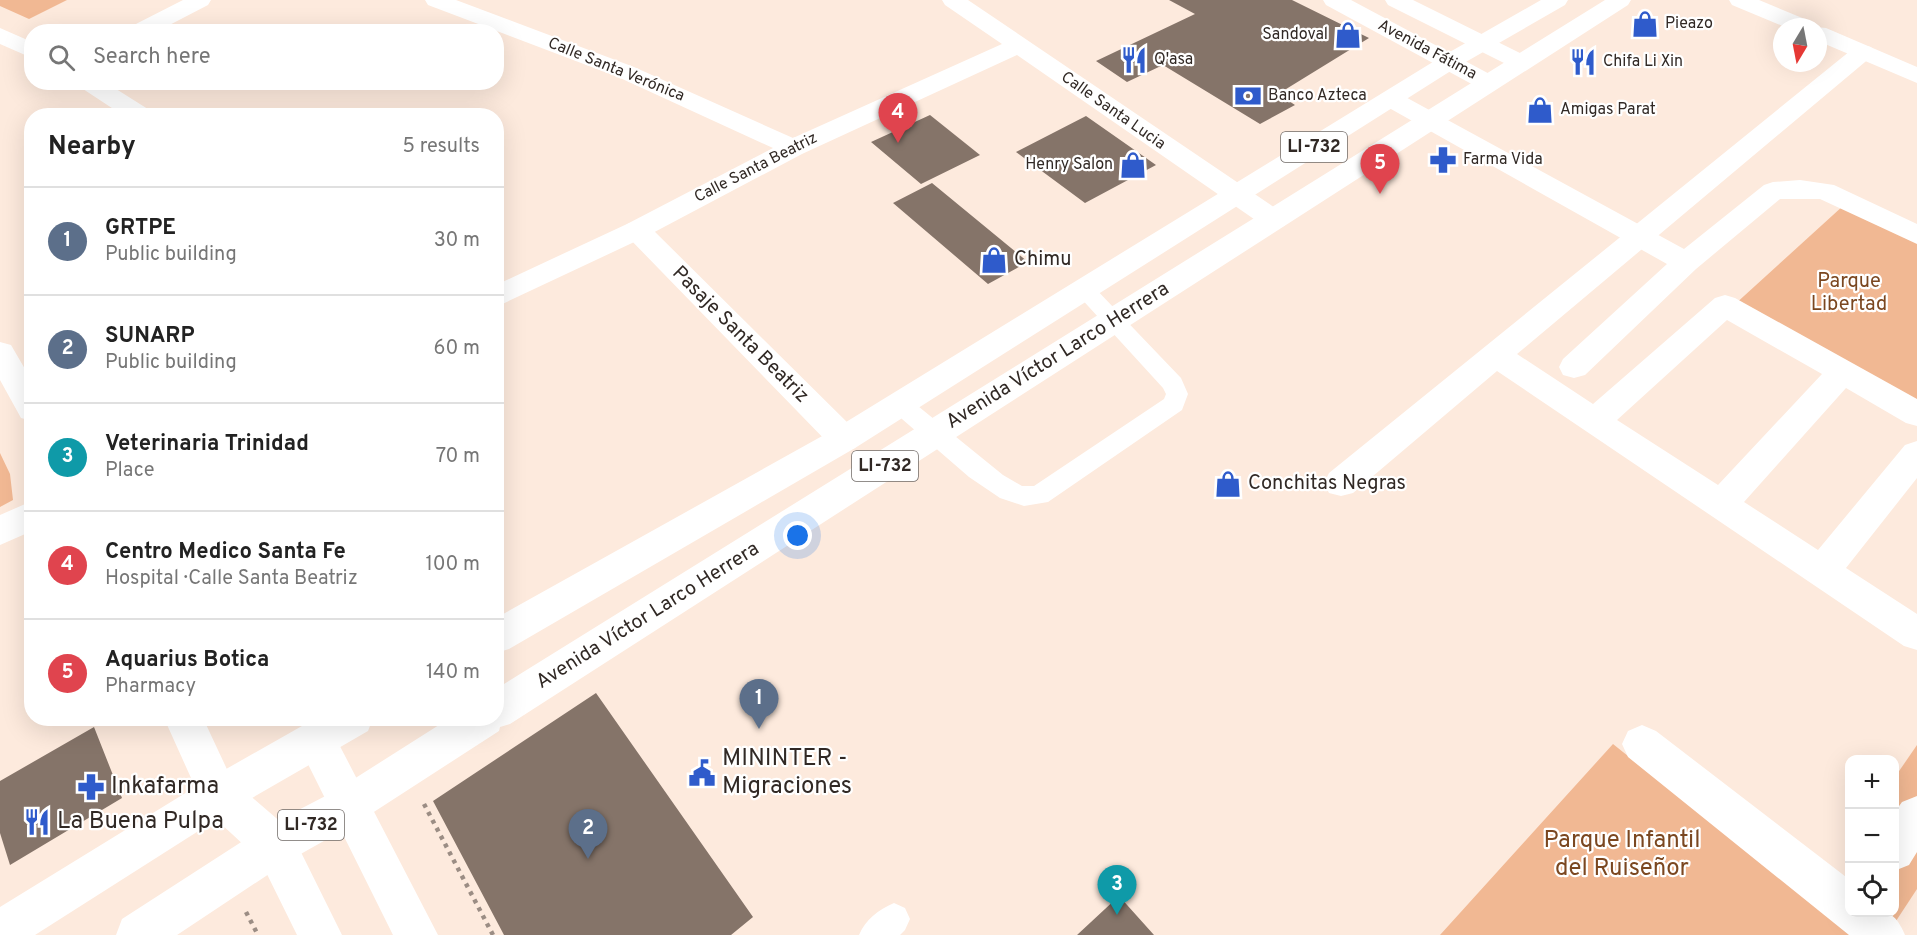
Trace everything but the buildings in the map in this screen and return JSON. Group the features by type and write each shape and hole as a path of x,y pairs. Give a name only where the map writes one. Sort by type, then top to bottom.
{"street":[{"path":"154,24 200,0"},
{"name":"Calle Santa Verónica","path":"436,0 499,24"},
{"name":"Calle Santa Lucia","path":"953,0 1274,220"},
{"name":"Avenida Fátima","path":"1334,0 1488,83"},
{"name":"Avenida Fátima","path":"1396,0 1520,62"},
{"name":"LI-732","path":"504,632 844,439 1449,62 1557,0"},
{"name":"Avenida Víctor Larco Herrera","path":"504,706 1431,122 1520,62 1620,0"},
{"path":"1740,0 1782,18"},
{"name":"Calle Santa Verónica","path":"504,26 626,72 793,148"},
{"path":"0,35 24,47"},
{"path":"1827,37 1917,76"},
{"name":"Calle Santa Beatriz","path":"504,293 637,230 793,148 1019,45"},
{"path":"1341,483 1863,52"},
{"path":"101,90 129,108"},
{"path":"1391,99 1686,262"},
{"path":"1574,367 1686,262 1773,191 1800,189 1825,191 1917,236"},
{"name":"Pasaje Santa Beatriz","path":"637,230 844,439"},
{"path":"1595,422 1725,305 1917,414"},
{"path":"0,353 24,395"},
{"path":"1495,355 1917,634"},
{"path":"1721,505 1843,372"},
{"path":"1822,571 1917,454"},
{"path":"0,531 24,519"},
{"path":"187,726 219,795 275,845 320,935"},
{"path":"0,932 219,795 340,726"},
{"name":"LI-732","path":"138,935 275,845 349,805 473,726"},
{"path":"316,740 416,935"},
{"path":"1642,744 1845,904"},
{"path":"1899,843 1917,816"},
{"path":"1861,917 1883,935"}],"lane":[{"path":"900,404 934,435 1004,488 1019,496 1039,495 1174,404 1177,394 1173,384 1085,290"}],"path":[{"path":"406,769 493,935"}],"green space":[{"path":"0,0 67,0 29,19 0,6"},
{"name":"Parque Libertad","path":"1844,205 1917,241 1917,412 1733,306"},
{"path":"0,453 10,474 13,500 0,507"},
{"name":"Parque Infantil del Ruiseñor","path":"1613,744 1851,935 1440,935"},
{"path":"1917,745 1917,889 1899,916 1899,809 1899,771"}],"place":[{"name":"Pieazo","path":"1645,24"},
{"name":"Sandoval","path":"1348,35"},
{"name":"Q'asa","path":"1134,60"},
{"name":"Chifa Li Xin","path":"1583,62"},
{"name":"Banco Azteca","path":"1248,96"},
{"name":"Amigas Parat","path":"1540,110"},
{"name":"Centro Medico Santa Fe","path":"898,143"},
{"name":"Farma Vida","path":"1443,160"},
{"name":"Henry Salon","path":"1133,165"},
{"name":"Aquarius Botica","path":"1380,194"},
{"name":"Chimu","path":"994,260"},
{"name":"Conchitas Negras","path":"1228,484"},
{"name":"GRTPE","path":"759,729"},
{"name":"MININTER - Migraciones","path":"702,773"},
{"name":"Inkafarma","path":"91,787"},
{"name":"La Buena Pulpa","path":"37,822"},
{"name":"SUNARP","path":"588,859"},
{"name":"Veterinaria Trinidad","path":"1117,915"}]}
